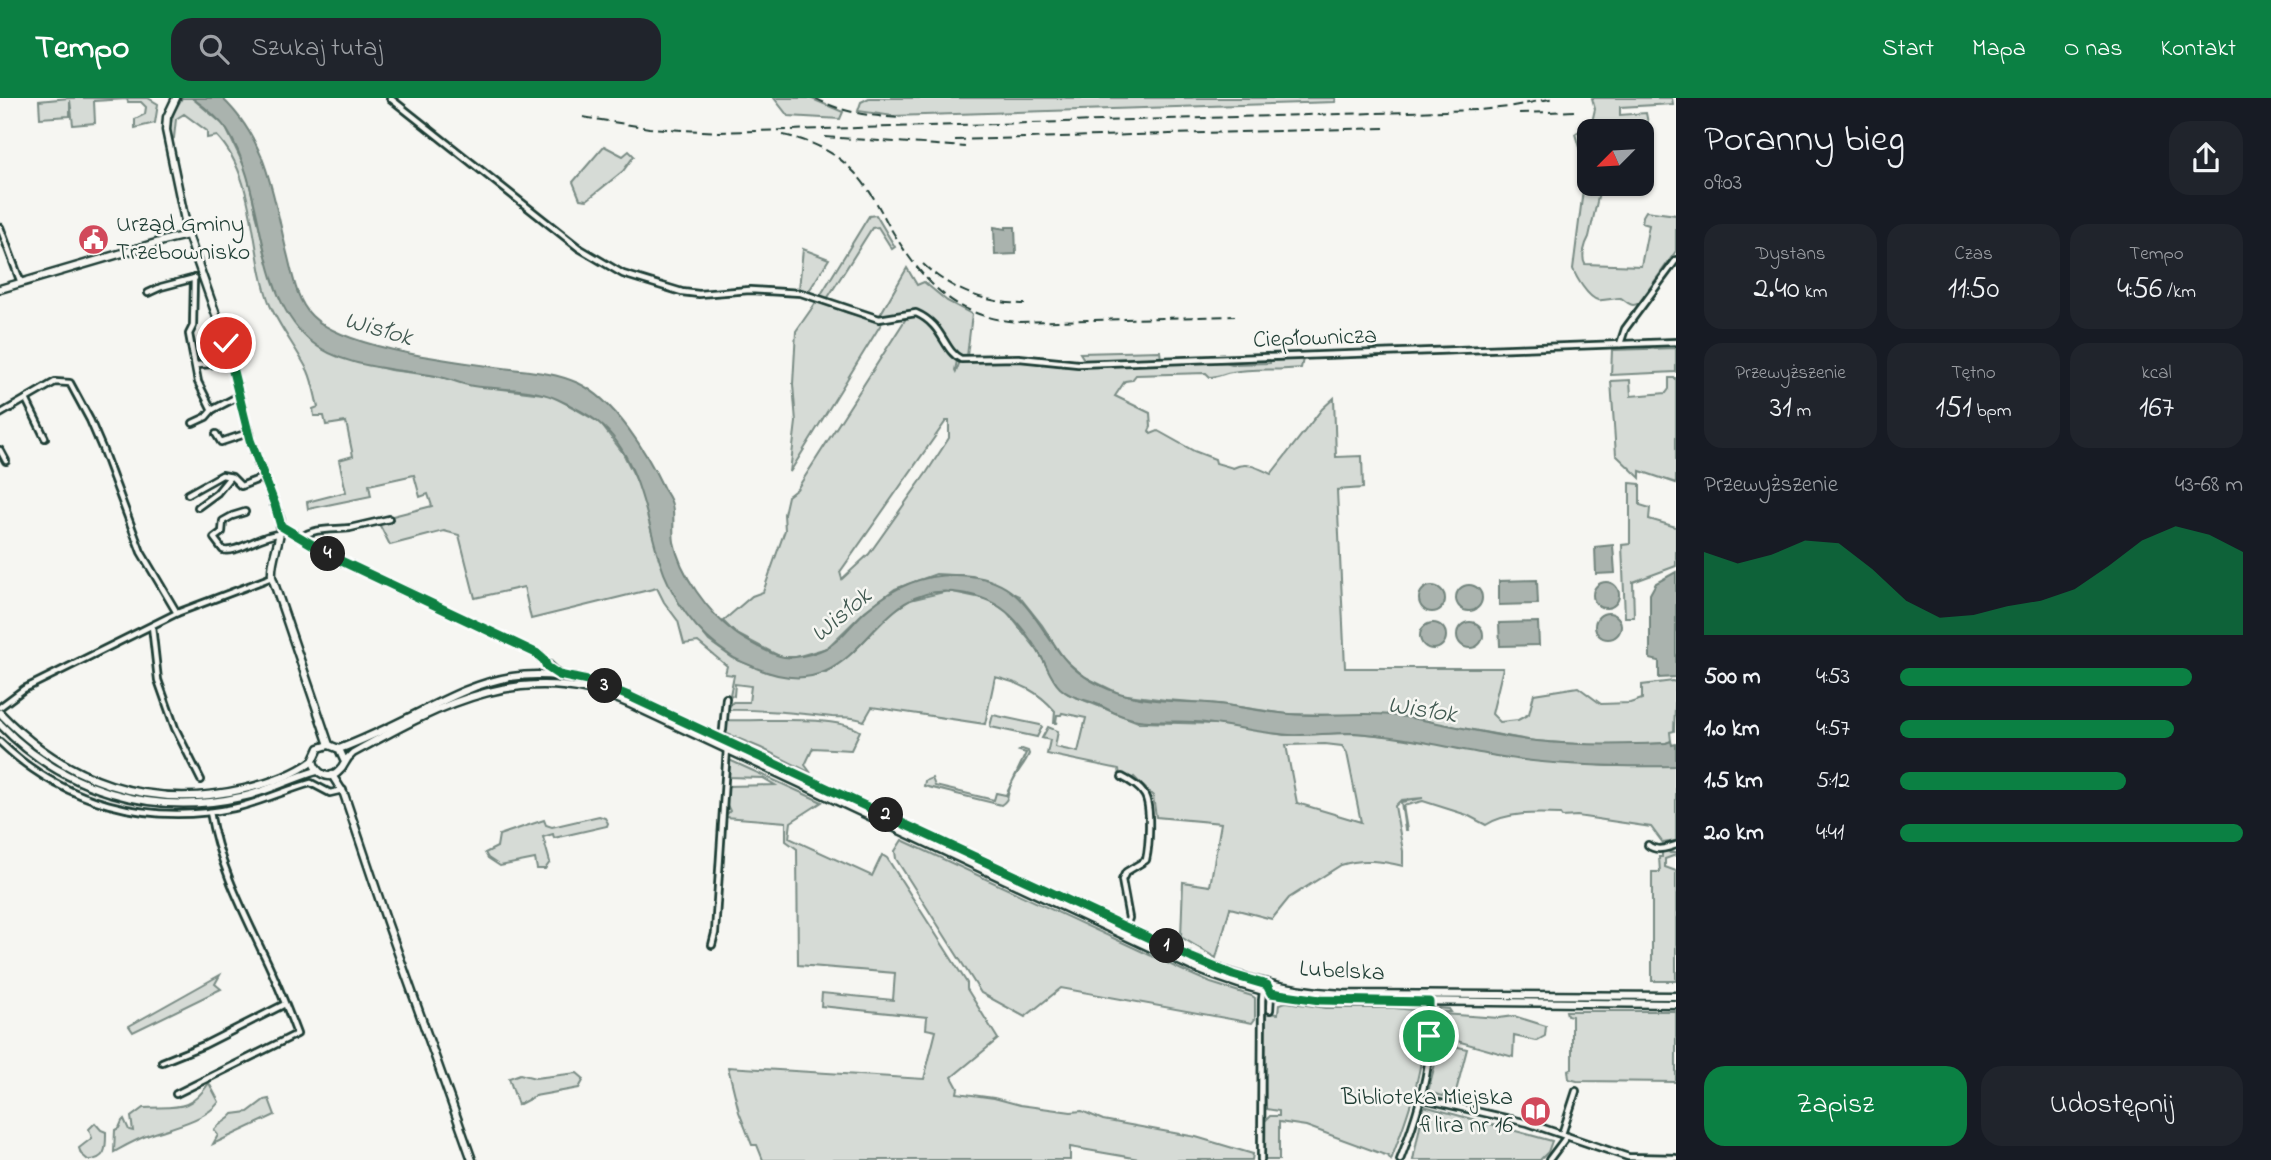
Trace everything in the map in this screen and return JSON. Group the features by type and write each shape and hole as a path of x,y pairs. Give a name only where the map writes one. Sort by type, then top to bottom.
{"main road":[{"path":"175,99 167,117 166,130 188,235 232,363 248,433 280,530 272,578 323,728 326,745"},
{"path":"0,289 188,235"},
{"path":"280,530 536,653 547,667 559,675"},
{"path":"541,675 547,667"},
{"path":"326,745 340,750 485,682 511,676 541,675 583,679 611,688 725,742"},
{"path":"485,682 482,690 488,692"},
{"path":"336,774 344,760 359,749 435,712 488,692 519,685 562,684 588,689 725,742"},
{"path":"0,713 33,744 66,766 100,782 146,794 176,797 225,793 269,782 313,761"},
{"path":"0,724 35,755 68,776 116,795 150,802 189,804 229,800 274,788 317,771"},
{"name":"Lubelska","path":"725,742 1125,931 1206,973 1265,988 1353,998"},
{"path":"326,745 316,752 313,761 317,771 324,775 336,774"},
{"path":"340,750 344,760"},
{"path":"336,774 472,1160"},
{"name":"Lubelska","path":"1265,988 1271,993 1309,999 1676,996"},
{"name":"Lubelska","path":"1429,998 1676,1004"}],"street":[{"name":"Ciepłownicza","path":"390,98 579,248 623,274 682,292 699,294 750,290 801,293 879,318 916,313 934,324 956,357 1019,358 1078,364 1676,342"},
{"path":"0,227 21,283"},
{"path":"1620,344 1625,329 1676,260"},
{"path":"148,293 162,286 203,275"},
{"path":"194,278 193,326 189,334 198,382 212,410"},
{"path":"195,292 207,288"},
{"path":"196,365 232,363"},
{"path":"0,414 55,382 70,383 98,438 146,564 177,613"},
{"path":"193,424 239,396"},
{"path":"26,399 45,438"},
{"path":"216,434 221,442 248,433"},
{"path":"0,450 6,461"},
{"path":"188,494 222,475 230,477 241,486 264,477"},
{"path":"198,507 217,494 230,477"},
{"path":"245,512 223,521 222,532 214,538 223,551 229,552 280,530"},
{"path":"301,538 318,531 389,519"},
{"path":"1,703 177,613 272,578"},
{"path":"152,626 158,680 175,728 201,780"},
{"path":"712,945 720,866 726,698"},
{"path":"0,742 40,775 69,791 122,809 158,813 210,812 248,804 311,783 330,793 343,790"},
{"path":"1122,777 1141,790 1148,801 1146,860 1126,872 1122,880 1129,918 1125,931"},
{"path":"176,1094 297,1034 240,907 215,839 210,812"},
{"path":"1648,845 1661,849 1676,845"},
{"path":"1261,1160 1265,988"},
{"path":"1270,1010 1271,993"},
{"path":"1400,1160 1429,1054 1429,998"},
{"path":"162,1062 204,1045 285,1004"},
{"path":"1549,1160 1565,1135 1576,1091"},
{"path":"1419,1098 1565,1135 1622,1158 1676,1158"}],"shaded area":[{"path":"69,98 148,98 158,104 155,123 135,128 135,119 145,114 146,107 141,102 128,102 127,99 94,101 95,123 73,125 70,100 70,116 40,118 39,101"},
{"path":"182,98 192,98 225,126 247,172 265,253 332,353 390,370 438,376 470,385 551,395 600,423 623,453 637,481 648,510 652,533 682,607 709,641 733,658 770,673 826,673 853,652 892,612 910,600 948,591 991,600 1007,612 1038,651 1056,683 1068,694 1138,722 1219,724 1284,735 1356,733 1403,737 1537,761 1608,766 1676,766 1676,841 1663,843 1651,827 1577,816 1562,817 1560,814 1512,816 1486,825 1467,815 1423,801 1403,806 1405,830 1401,802 1423,798 1401,800 1395,806 1403,866 1372,861 1341,865 1289,898 1272,919 1230,908 1216,958 1181,937 1183,882 1210,886 1221,823 1156,817 1153,796 1134,777 1132,779 1120,776 1119,769 1047,754 1050,740 1042,738 1048,727 1058,731 1055,747 1078,752 1086,718 1062,713 1057,715 1058,723 1054,723 1055,711 1028,689 995,677 985,724 872,707 864,721 779,712 726,710 733,702 749,702 751,686 735,684 734,696 730,695 734,675 725,674 727,666 698,642 684,644 678,621 657,588 531,619 524,587 475,598 459,535 444,531 390,545 377,520 432,506 428,494 420,497 414,475 369,485 371,496 308,509 307,502 346,492 339,460 353,456 346,422 326,425 324,416 314,416 313,409 318,407 310,375 270,305 246,194 230,153 217,136 207,138 207,131 184,114 176,119 174,138 171,141 171,123","holes":["1286,745 1342,746 1347,753 1361,822 1297,803"]},
{"path":"192,98 222,98 250,133 260,152 273,192 296,288 312,316 327,327 370,344 446,360 556,376 592,391 628,429 670,499 677,554 696,592 724,624 751,643 779,656 800,656 828,647 863,613 903,586 928,578 970,576 1003,586 1015,595 1063,657 1087,678 1116,692 1138,698 1218,704 1290,714 1391,715 1500,736 1553,743 1618,745 1671,741 1672,745 1676,744 1676,766 1563,764 1496,756 1373,735 1289,735 1207,723 1129,718 1064,691 1054,681 1024,631 1006,611 983,598 953,592 924,595 900,606 842,661 820,674 792,677 740,661 718,647 696,626 670,588 631,467 612,435 598,422 547,395 473,386 436,376 370,366 337,357 309,340 291,319 278,295 240,155 223,125"},
{"path":"774,98 810,98 843,112 840,119 788,116"},
{"path":"869,98 1336,98 1335,102 893,116 858,111 861,102"},
{"path":"1592,98 1672,98 1673,104 1620,107 1620,115 1646,113 1647,119 1593,119 1595,109"},
{"path":"604,146 623,156 629,151 634,156 623,171 587,200 580,199 573,182"},
{"path":"1582,196 1598,196 1584,250 1585,264 1641,266 1649,225 1642,223 1646,211 1676,215 1676,251 1639,303 1629,304 1621,298 1594,298 1583,287 1573,269"},
{"path":"876,215 895,247 892,249 878,227 872,228 827,299 820,296 869,216"},
{"path":"994,227 1015,227 1016,254 995,255"},
{"path":"803,249 829,259 809,291 799,289"},
{"path":"907,268 917,285 924,282 947,301 972,314 967,356 958,357 938,325 925,314 907,311 880,315"},
{"path":"817,301 848,313 883,321 790,472 796,422 793,384 796,331"},
{"path":"915,315 934,326 957,361 956,372 960,361 1008,360 1072,367 1270,363 1303,359 1301,368 1240,371 1213,377 1206,373 1136,375 1132,380 1125,381 1115,396 1150,413 1151,434 1158,431 1215,459 1216,463 1233,468 1252,466 1271,474 1322,409 1334,398 1336,457 1362,456 1363,488 1337,490 1345,668 1503,668 1492,714 1500,722 1518,720 1529,714 1534,694 1578,687 1601,704 1630,703 1642,699 1642,685 1673,681 1676,683 1674,731 1670,732 1671,741 1605,746 1534,741 1395,716 1286,714 1120,694 1085,677 1064,659 1019,596 972,576 936,574 895,589 865,611 827,648 796,657 781,657 735,633 723,621 752,596 763,592 785,530 784,514 788,496 797,489 905,320 903,317","holes":["946,421 949,421 949,438 927,472 869,554 842,579 840,572"]},
{"path":"1676,348 1676,372 1611,375 1612,350"},
{"path":"1160,351 1161,359 1085,361 1080,353"},
{"path":"1669,378 1676,378 1676,483 1640,471 1640,478 1616,455 1611,381 1630,380 1631,396 1666,393 1669,389"},
{"path":"1630,483 1640,484 1640,505 1650,508 1649,519 1676,527 1676,566 1633,582 1634,617 1625,617 1622,545 1630,544"},
{"path":"1613,545 1615,573 1596,574 1595,547"},
{"path":"1676,572 1676,677 1659,678 1659,661 1650,659 1650,594 1656,583"},
{"path":"1537,580 1538,604 1499,605 1499,581"},
{"path":"1606,582 1615,586 1619,595 1615,604 1606,608 1597,604 1593,595 1597,586"},
{"path":"1469,585 1478,589 1482,598 1478,607 1469,611 1460,607 1456,598 1460,589"},
{"path":"1432,586 1441,590 1445,599 1441,608 1432,612 1423,608 1419,599 1423,590"},
{"path":"1608,613 1617,617 1621,626 1617,635 1608,639 1599,635 1595,626 1599,617"},
{"path":"1470,622 1479,626 1483,635 1479,644 1470,648 1461,644 1457,635 1461,626"},
{"path":"1538,622 1539,645 1500,646 1499,623"},
{"path":"1433,623 1442,627 1446,636 1442,645 1433,649 1424,645 1420,636 1424,627"},
{"path":"993,715 1042,727 1037,737 991,727"},
{"path":"726,720 832,722 860,731 851,750 813,748 805,765 811,773 725,733"},
{"path":"1022,749 1029,754 1001,805 924,786 925,781 932,778 935,786 994,800 996,793 1006,795 1026,753 1019,751"},
{"path":"727,759 822,802 791,822 789,838 872,876 882,855 887,858 967,983 967,989 998,1039 952,1077 958,1088 957,1093 1020,1105 1082,1111 1103,1120 1196,1137 1253,1154 1252,1160 1145,1160 1070,1147 1070,1160 763,1160 757,1145 752,1145 739,1112 728,1067 924,1079 936,1031 926,1029 927,1017 821,1006 822,993 893,1000 895,973 798,965 797,849 786,841 786,822 724,817 730,811 727,805 727,786 775,785 763,778 727,777"},
{"path":"599,816 605,818 607,826 554,838 553,834 543,837 550,862 545,869 537,869 535,859 500,866 485,853 497,847 499,835 544,820 546,825 552,827"},
{"path":"902,840 1184,971 1252,996 1255,998 1255,1019 1252,1023 1061,988 1025,1017 981,993 896,859 895,851"},
{"path":"1662,852 1676,853 1665,859 1665,867 1676,871 1676,981 1652,981 1652,872 1660,872 1659,857 1662,857"},
{"path":"220,975 215,984 221,989 133,1032 129,1026"},
{"path":"1286,1002 1326,1008 1394,1008 1423,1011 1420,1069 1391,1160 1388,1156 1306,1126 1279,1122 1279,1160 1263,1160 1264,1122 1270,1116 1279,1116 1279,1111 1266,1109 1264,1013 1278,1014 1279,1004"},
{"path":"1439,1008 1449,1009 1451,1012 1443,1014 1499,1018 1514,1016 1546,1026 1545,1036 1536,1041 1514,1036 1513,1057 1436,1035 1436,1014"},
{"path":"1566,1011 1676,1011 1676,1082 1569,1079 1568,1070 1572,1069 1572,1016 1567,1015"},
{"path":"1437,1042 1467,1049 1454,1099 1428,1092 1436,1060"},
{"path":"577,1073 584,1079 579,1088 535,1096 518,1105 509,1078 520,1074 535,1078"},
{"path":"209,1083 219,1102 205,1114 114,1152 115,1130 124,1119 129,1130 133,1131 131,1117 143,1108 188,1104 202,1093"},
{"path":"269,1099 275,1115 213,1144 218,1135 214,1130 219,1125 233,1114 248,1112"},
{"path":"1424,1106 1552,1141 1548,1152 1540,1160 1413,1160"},
{"path":"95,1123 106,1132 105,1147 99,1158 88,1160 79,1148 92,1138 89,1129"}],"railway":[{"path":"815,98 846,110 901,118"},
{"path":"583,117 649,128 719,132 1479,110 1555,98"},
{"path":"1519,113 1577,111"},
{"path":"955,140 1384,128"},
{"path":"783,135 821,147 846,164 868,189 912,261 940,291 974,312 994,319 1018,322 1235,316"},
{"path":"825,137 965,147"},
{"path":"923,264 970,294 1025,304"}],"place":[{"name":"Urząd Gminy Trzebownisko","path":"93,239"},
{"name":"Biblioteka Miejska filira nr 16","path":"1536,1112"}],"route":[{"path":"226,343 250,440 281,526 317,548 536,653 547,667 559,675 597,683 631,697 1192,958 1233,975 1267,985 1271,993 1320,1000 1429,1002 1429,1036"}],"water label":[{"name":"Wisłok","path":"378,330"},
{"name":"Wisłok","path":"842,616"},
{"name":"Wisłok","path":"1422,711"}]}
